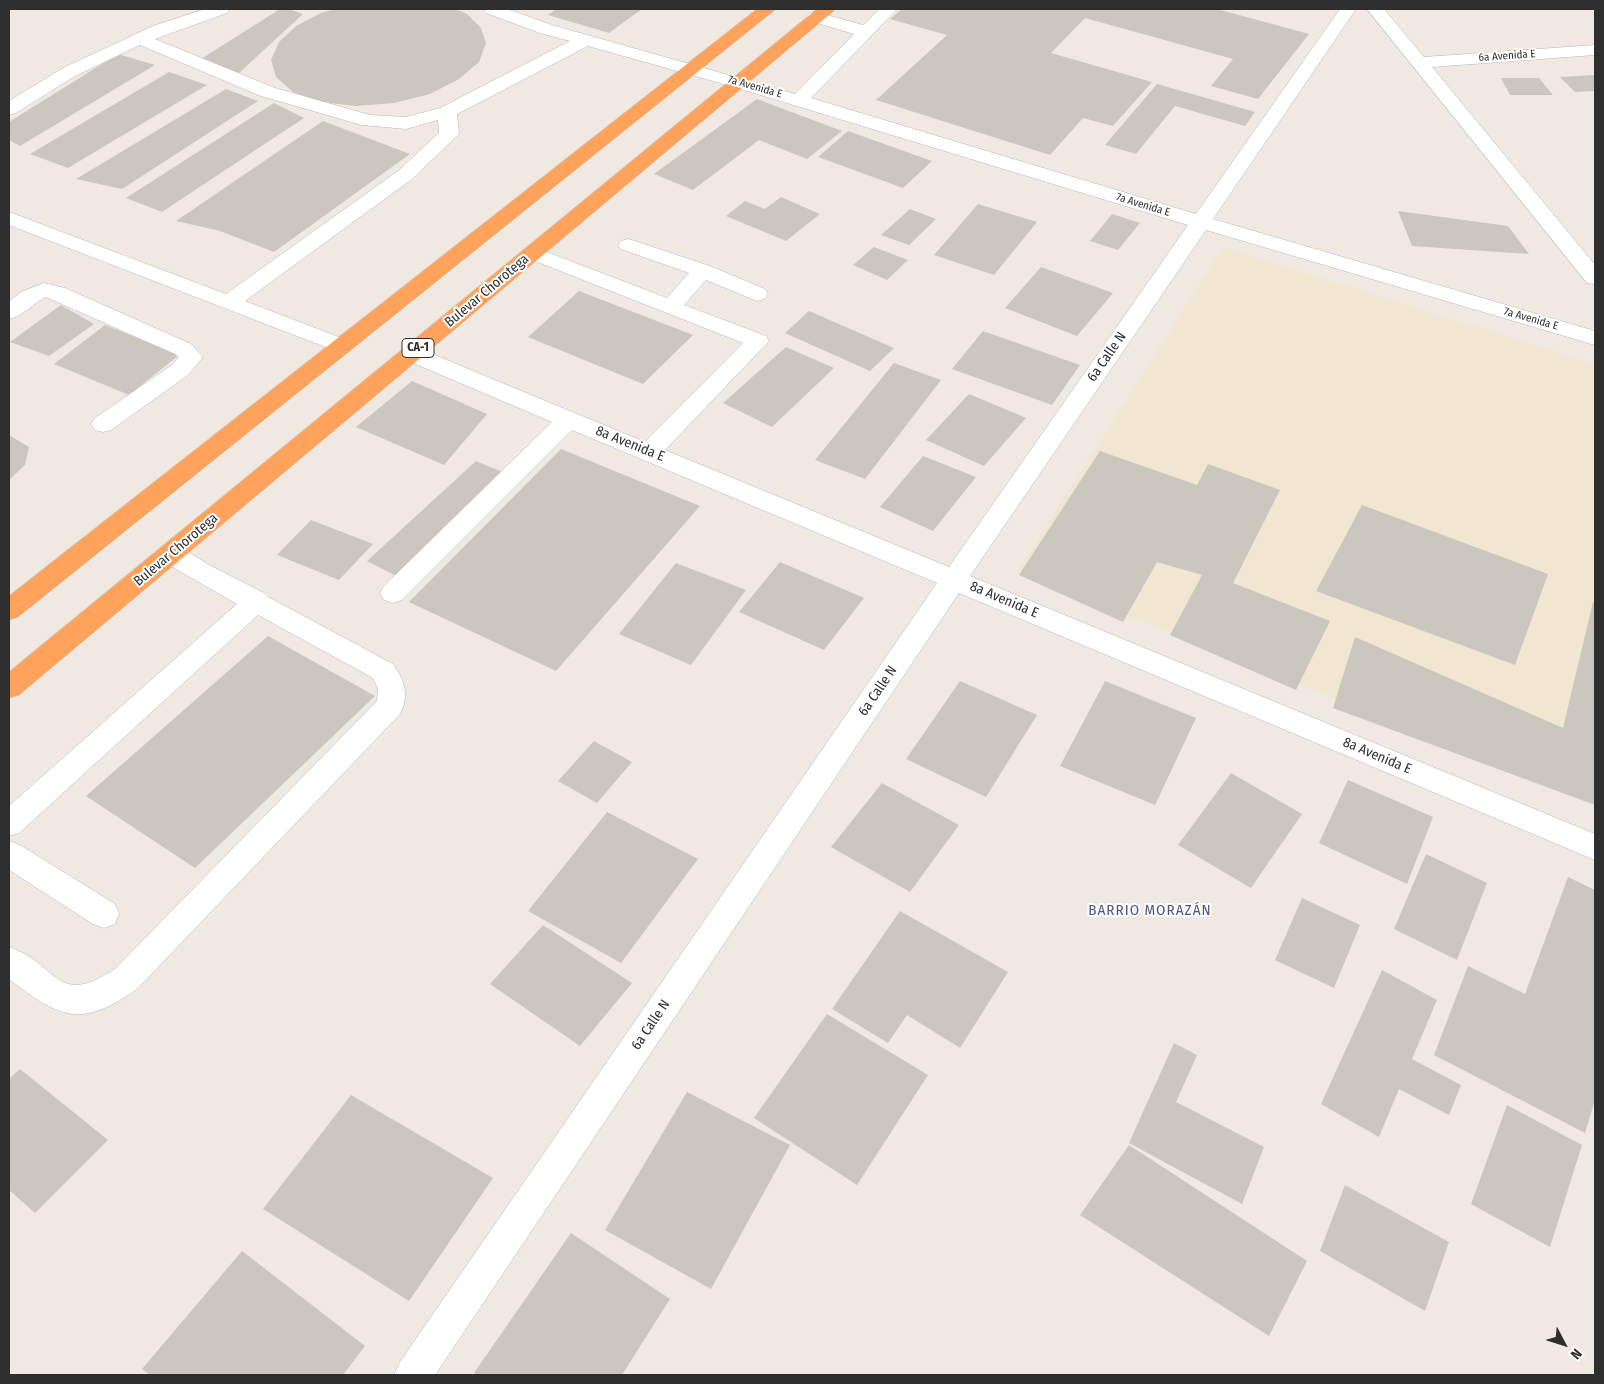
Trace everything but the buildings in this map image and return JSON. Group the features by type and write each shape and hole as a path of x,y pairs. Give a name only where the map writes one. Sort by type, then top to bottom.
{"highway":[{"path":"9,610 767,9"},
{"name":"Bulevar Chorotega","path":"9,687 821,13"}],"street":[{"path":"9,109 69,72 159,30 221,9"},
{"name":"7a Avenida E","path":"492,9 546,29 799,100 1200,222 1595,338"},
{"path":"799,100 888,9"},
{"name":"6a Calle N","path":"413,1375 954,579 1348,9"},
{"path":"1375,9 1595,278"},
{"path":"821,13 866,32"},
{"path":"140,39 268,92 369,122 406,123 447,112 586,40"},
{"name":"6a Avenida E","path":"1419,63 1595,50"},
{"path":"228,303 405,175 449,134 447,112"},
{"path":"9,218 341,346"},
{"path":"628,245 703,271 757,294"},
{"path":"532,253 758,341 648,452"},
{"path":"670,307 703,271"},
{"path":"9,312 44,290 57,293 183,349 192,357 180,370 103,424"},
{"name":"8a Avenida E","path":"412,354 1595,847"},
{"path":"393,593 569,419"},
{"path":"9,961 65,999 83,1000 106,992 126,979 390,706 393,694 391,682 383,672 257,601 200,572 171,554"},
{"path":"9,824 257,601"},
{"path":"9,854 104,914"}],"shaded area":[{"path":"1223,247 1595,364 1595,804 1018,571"}],"district":[{"name":"BARRIO MORAZÁN","path":"1150,911"}]}
